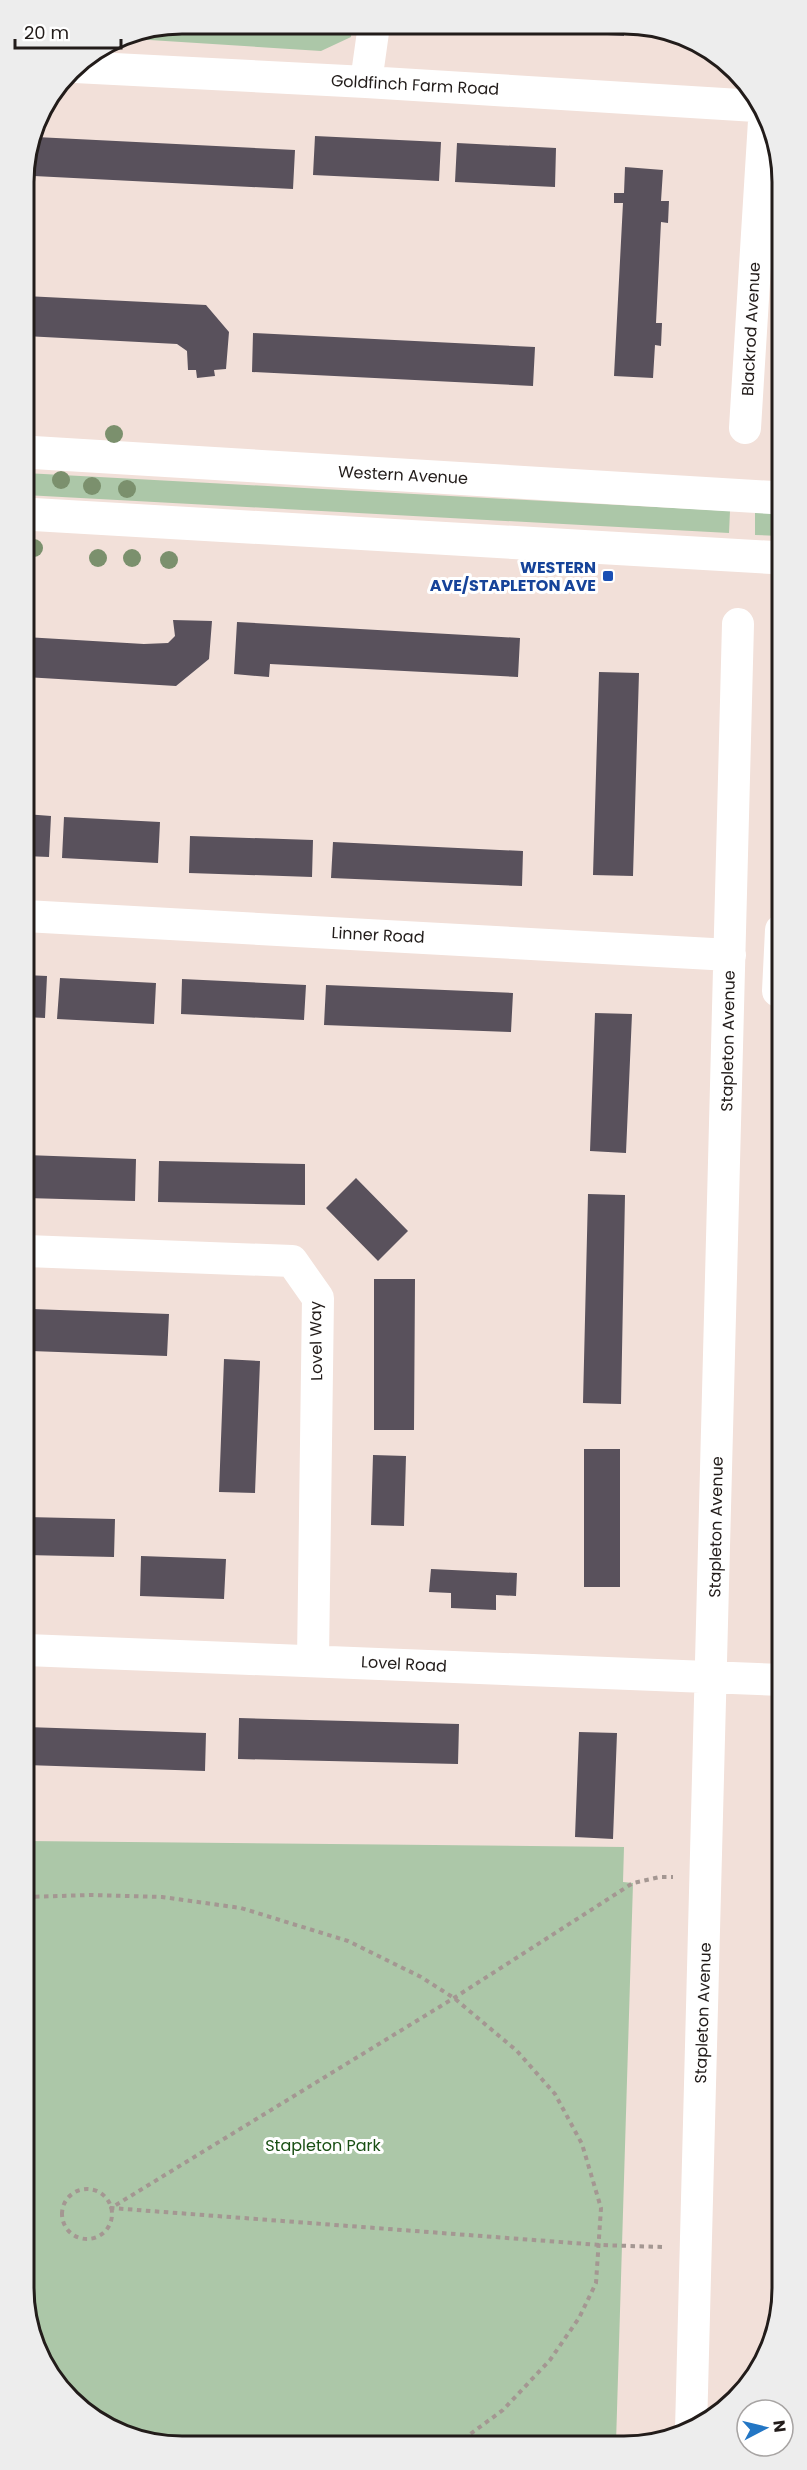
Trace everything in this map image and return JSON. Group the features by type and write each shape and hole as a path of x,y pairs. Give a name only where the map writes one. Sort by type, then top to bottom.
{"street":[{"path":"366,82 373,35"},
{"name":"Goldfinch Farm Road","path":"89,68 751,106"},
{"name":"Blackrod Avenue","path":"745,428 763,131"},
{"name":"Western Avenue","path":"35,453 772,498"},
{"path":"35,515 772,557"},
{"name":"Stapleton Avenue","path":"691,2419 738,624"},
{"name":"Linner Road","path":"35,917 730,956"},
{"name":"Lovel Way","path":"34,1251 292,1261 318,1298 313,1660"},
{"name":"Lovel Road","path":"34,1650 772,1680"}],"path":[{"path":"111,2208 454,1998 633,1883 660,1876 706,1878"},
{"path":"34,1897 91,1895 162,1897 241,1908 348,1941 421,1977 454,1998 517,2051 555,2094 582,2144 601,2208 596,2283 579,2318 550,2360 503,2410 468,2436"},
{"path":"80,2190 96,2191 103,2195 111,2208 110,2225 98,2237 82,2239 68,2230 64,2223 63,2207 72,2194 80,2190"},
{"path":"111,2208 600,2245 696,2249"}],"green space":[{"path":"172,35 351,35 351,37 321,51 144,40"},
{"path":"35,474 730,511 729,533 35,496"},
{"path":"755,511 772,512 772,536 755,535"},
{"name":"Stapleton Park","path":"34,1841 624,1847 623,1882 633,1883 616,2436 172,2435 135,2428 100,2411 65,2378 54,2362 42,2335 37,2317 34,2288"}],"building":[{"path":"592,34 624,34 624,36"},
{"path":"315,136 441,142 439,181 313,175"},
{"path":"41,137 295,150 293,189 35,176 35,172"},
{"path":"457,143 556,148 555,187 455,182"},
{"path":"625,167 663,170 661,201 669,201 668,223 661,222 656,323 662,323 661,346 655,345 653,378 614,376 623,203 614,203 614,193 624,193"},
{"path":"35,296 206,305 229,332 226,369 214,370 215,376 197,378 196,370 188,370 187,351 177,344 35,337"},
{"path":"253,333 535,347 533,386 252,372"},
{"path":"173,620 212,621 209,659 176,686 35,678 35,638 144,644 168,643 175,636"},
{"path":"237,622 520,638 518,677 270,664 269,677 234,674"},
{"path":"599,672 639,673 633,876 593,875"},
{"path":"35,815 51,816 49,857 35,856"},
{"path":"64,817 160,822 158,863 62,858"},
{"path":"190,836 313,840 312,877 189,873"},
{"path":"333,842 523,851 522,886 331,878"},
{"path":"35,975 47,976 45,1018 35,1017"},
{"path":"60,978 156,983 154,1024 57,1019"},
{"path":"182,979 306,985 304,1020 181,1014"},
{"path":"326,985 513,993 511,1032 324,1025"},
{"path":"595,1013 632,1014 626,1153 590,1151"},
{"path":"35,1155 136,1159 135,1201 35,1198"},
{"path":"159,1161 305,1164 305,1205 158,1202"},
{"path":"356,1178 408,1231 378,1261 326,1208"},
{"path":"588,1194 625,1195 621,1404 583,1403"},
{"path":"374,1279 415,1279 414,1430 374,1430"},
{"path":"34,1309 169,1314 167,1356 34,1351"},
{"path":"224,1359 260,1361 255,1493 219,1492"},
{"path":"584,1449 620,1449 620,1587 584,1587"},
{"path":"373,1455 406,1456 404,1526 371,1525"},
{"path":"34,1517 115,1519 114,1557 34,1555"},
{"path":"141,1556 226,1559 224,1599 140,1596"},
{"path":"431,1569 517,1573 516,1596 496,1595 496,1610 451,1608 451,1593 429,1592"},
{"path":"239,1718 459,1724 458,1764 238,1759"},
{"path":"34,1727 206,1733 205,1771 34,1765"},
{"path":"579,1732 617,1733 613,1839 575,1837"}],"place":[{"name":"WESTERN AVE/STAPLETON AVE","path":"608,576"}]}
